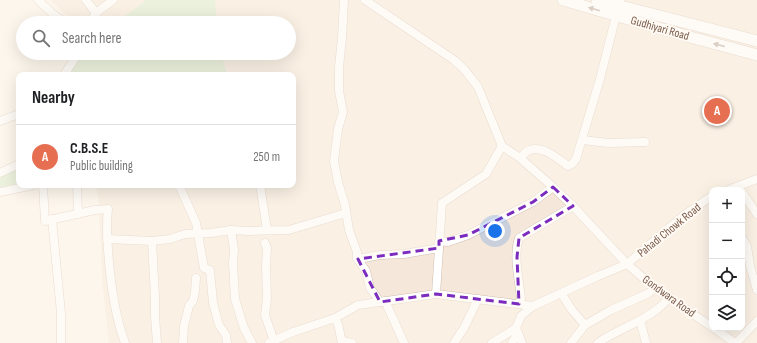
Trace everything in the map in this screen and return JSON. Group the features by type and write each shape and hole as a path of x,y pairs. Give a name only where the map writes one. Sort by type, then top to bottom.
{"street":[{"path":"38,0 56,16"},
{"path":"86,0 96,13"},
{"path":"94,16 96,13 114,0"},
{"path":"344,0 339,67 339,91 343,112 338,129 334,161 338,182 345,205 349,230 358,259 366,271 370,288 383,302 404,343"},
{"path":"365,0 454,60 464,69 478,87 502,146 486,174 442,203 436,294"},
{"name":"Gudhiyari Road","path":"563,0 619,7 690,37 757,55"},
{"name":"Gudhiyari Road","path":"597,0 757,42"},
{"path":"520,158 532,149 539,149 548,152 568,166 576,159 583,140 619,7"},
{"path":"66,72 74,60"},
{"path":"0,122 16,115"},
{"path":"583,140 645,142"},
{"name":"Gondwara Road","path":"502,146 520,158 553,186 627,264 655,288 709,324"},
{"path":"0,173 16,165"},
{"path":"743,187 757,179"},
{"path":"358,259 380,255 404,254 439,245 468,235 533,202 553,186"},
{"path":"0,192 19,188"},
{"path":"43,188 46,221 108,209 106,223 111,285 125,343"},
{"path":"77,188 78,214"},
{"path":"180,188 196,223 204,268 210,270 215,311 219,324 226,336 227,343"},
{"path":"260,188 267,230"},
{"path":"745,196 757,214"},
{"name":"Pahadi Chowk Road","path":"533,306 627,264 683,216 709,198"},
{"path":"519,304 521,298 517,245 519,238 573,206"},
{"path":"107,239 152,241 170,239 185,234 211,234 231,230 289,230 346,213"},
{"path":"52,219 61,313 61,343"},
{"path":"231,230 234,250 233,264 235,299 244,328 252,343"},
{"path":"152,241 156,297 155,316 157,343"},
{"path":"745,243 757,290"},
{"path":"265,244 267,248 267,299 265,315 272,342 293,332 334,318 358,305 436,294 533,306"},
{"path":"183,343 184,326 189,306 193,301 196,278"},
{"path":"571,343 585,325 611,310 649,293 655,288"},
{"path":"560,294 585,325"},
{"path":"598,343 656,310 670,297"},
{"path":"454,343 464,328 478,299"},
{"path":"512,343 521,316 533,306"},
{"path":"334,318 338,324 342,342 352,343"},
{"path":"640,320 646,343"},
{"path":"735,343 757,321"},
{"path":"492,343 517,330"},
{"path":"517,330 522,343"},
{"name":"Gondwara Road","path":"718,331 735,343"}],"highlighted area":[{"path":"553,187 573,206 519,238 517,257 519,304 436,294 380,302 358,259 439,248 439,241 468,235 533,202"}],"shaded area":[{"path":"51,0 757,0 757,343 109,343 102,279 99,206 96,188 296,188 296,72 80,72 78,60 296,60 296,16 66,16"}],"green space":[{"path":"146,0 215,0 216,16 125,16"},
{"path":"78,60 223,60 226,72 70,72"},
{"path":"16,168 16,186 0,190 0,176"}],"place":[{"name":"C.B.S.E","path":"717,111"}]}
